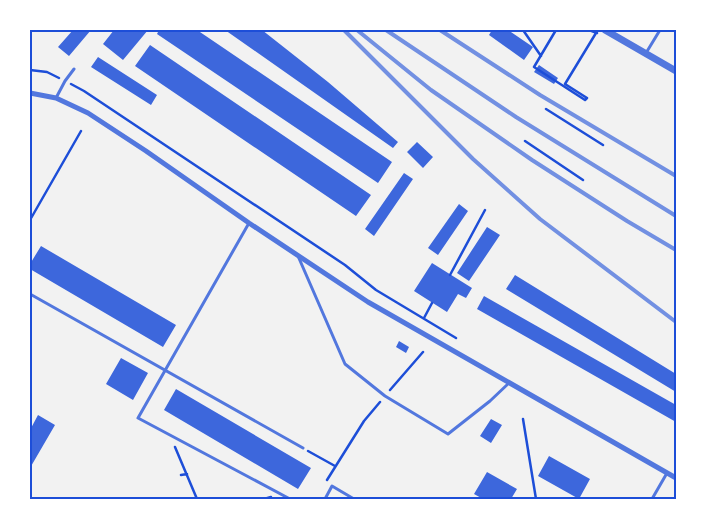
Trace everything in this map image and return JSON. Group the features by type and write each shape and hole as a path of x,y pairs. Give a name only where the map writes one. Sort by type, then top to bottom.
{"street":[{"path":"605,30 676,71"},
{"path":"30,93 56,98 88,113 146,151 248,223 368,302 676,478"}],"lane":[{"path":"646,54 660,30"},
{"path":"56,98 74,69"},
{"path":"248,223 138,418 290,499"},
{"path":"298,256 345,364 385,396 448,434 509,383"},
{"path":"30,294 303,448"},
{"path":"652,499 667,473"},
{"path":"325,499 332,486 354,499"}],"path":[{"path":"523,30 541,56"},
{"path":"556,30 534,67 585,100 587,98 565,84 597,33 589,30"},
{"path":"30,70 47,72 84,91 344,265 376,290 456,338"},
{"path":"546,110 603,146"},
{"path":"30,220 81,131"},
{"path":"525,141 583,180"},
{"path":"450,275 485,210"},
{"path":"424,318 432,303"},
{"path":"339,460 364,421 423,352"},
{"path":"523,419 536,499"},
{"path":"169,434 197,499"},
{"path":"303,448 335,466"},
{"path":"181,475 187,474"}],"building":[{"path":"73,30 91,30 69,56 58,47"},
{"path":"114,30 148,30 123,60 103,44"},
{"path":"159,30 197,30 392,162 378,183 157,34"},
{"path":"225,30 262,30 328,82 398,142 393,148"},
{"path":"492,30 508,30 533,47 524,60 489,35"},
{"path":"150,45 371,195 356,216 135,66"},
{"path":"98,57 157,95 151,105 91,67"},
{"path":"539,65 558,78 554,84 534,72"},
{"path":"417,142 433,157 423,168 407,152"},
{"path":"404,173 413,179 374,236 365,229"},
{"path":"459,204 468,211 438,255 428,248"},
{"path":"487,227 500,235 469,281 457,273"},
{"path":"41,246 176,325 163,347 30,269 30,264"},
{"path":"432,263 472,288 466,298 458,294 447,312 414,291"},
{"path":"515,275 676,374 676,392 506,289"},
{"path":"484,296 676,405 676,422 477,309"},
{"path":"399,341 409,347 406,353 396,347"},
{"path":"121,358 148,373 133,400 106,384"},
{"path":"176,389 311,468 298,489 164,410"},
{"path":"38,415 55,425 30,468 30,430"},
{"path":"491,419 502,425 491,443 480,436"},
{"path":"549,456 590,479 579,499 538,476"},
{"path":"487,472 517,489 511,499 483,499 474,494"}],"railway":[{"path":"344,30 473,159 540,219 676,322"},
{"path":"357,30 431,90 532,160 676,250"},
{"path":"386,30 516,117 676,216"},
{"path":"440,30 540,95 676,176"}]}
